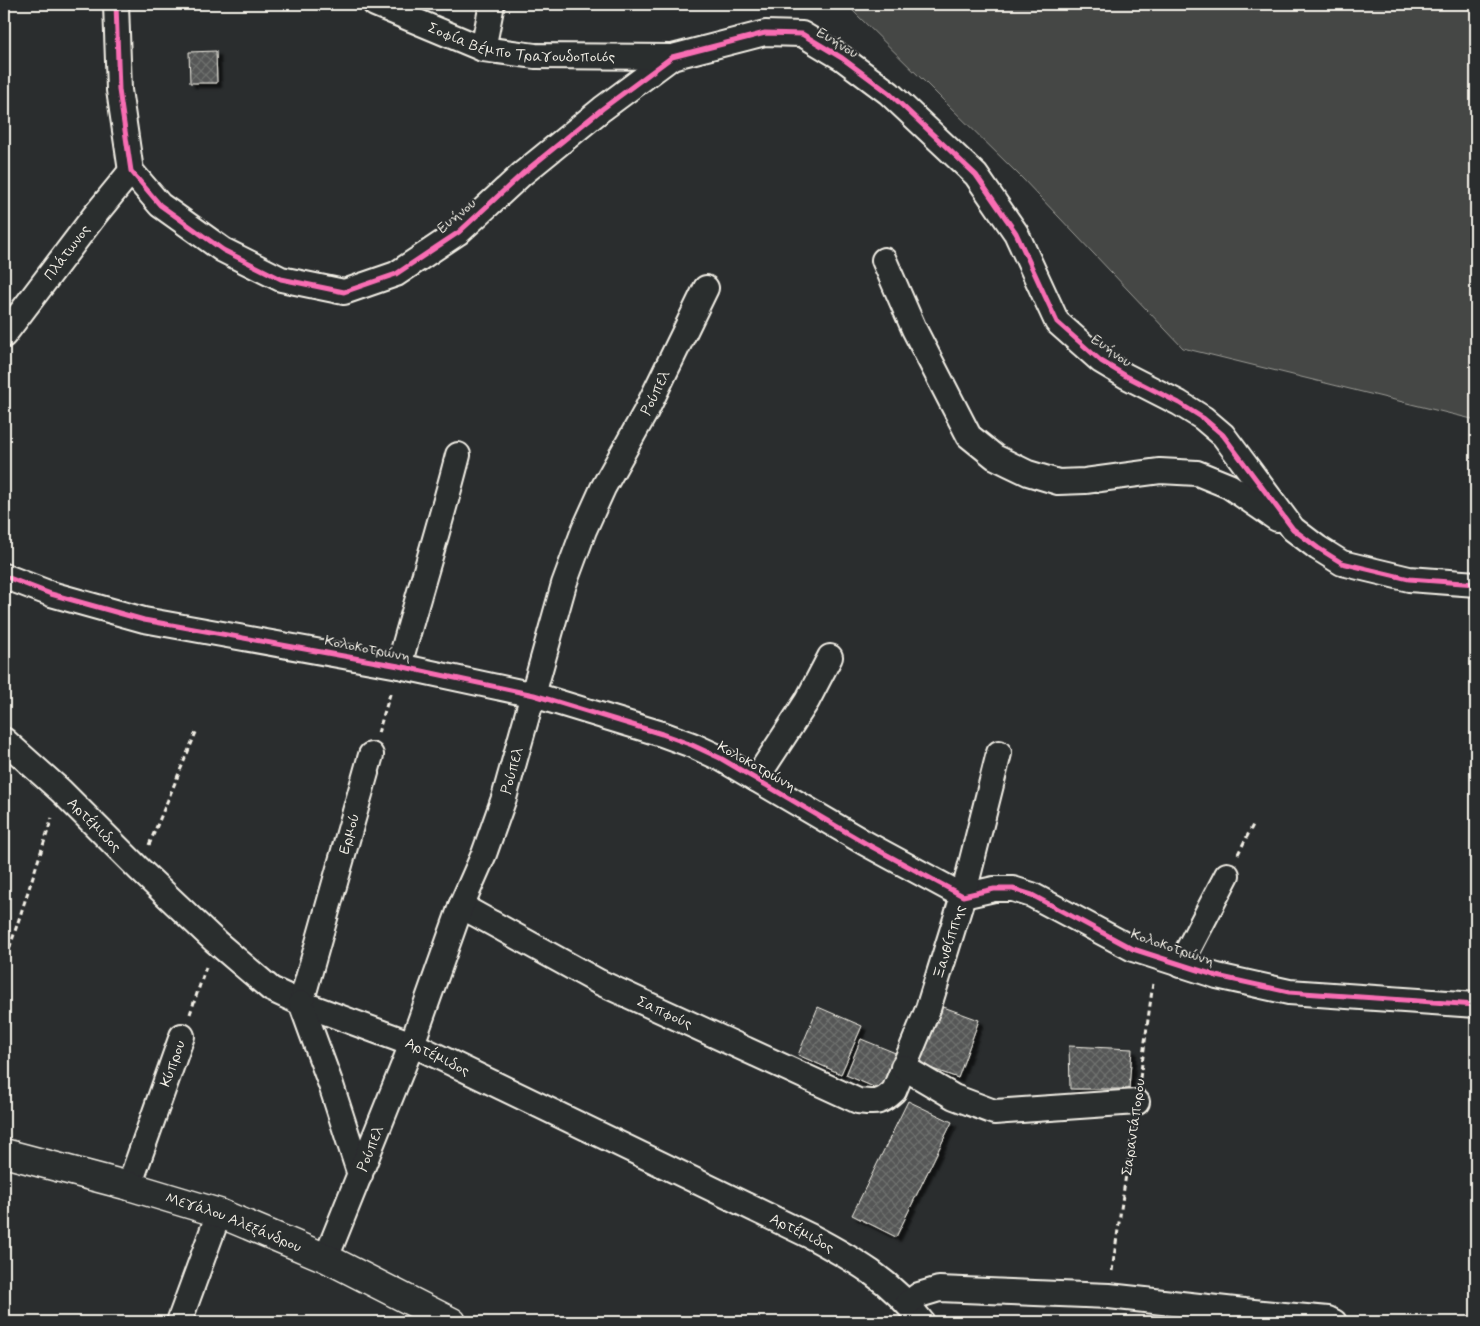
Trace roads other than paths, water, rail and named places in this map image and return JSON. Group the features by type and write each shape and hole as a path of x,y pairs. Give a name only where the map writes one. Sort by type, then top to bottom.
{"street":[{"path":"116,4 119,90 131,171"},
{"name":"Σοφία Βέμπο Τραγουδοποιός","path":"375,4 483,49 535,56 672,57"},
{"path":"483,49 492,4"},
{"name":"Ευήνου","path":"131,171 160,205 223,250 281,280 344,292 396,274 459,232 522,174 602,109 672,57 765,33 802,34 850,64 889,93 976,175 1016,233 1057,322 1101,361 1179,403 1223,436 1293,529 1342,564 1409,579 1476,584"},
{"name":"Πλάτωνος","path":"4,335 58,266 94,214 131,171"},
{"path":"884,260 914,329 969,436 995,457 1028,473 1058,482 1085,481 1160,470 1197,474 1229,486 1293,529"},
{"name":"Ρούπελ","path":"326,1258 412,1044 461,906 484,854 504,798 564,584 584,530 603,488 645,413 706,288"},
{"path":"399,666 424,574 440,525 458,455"},
{"name":"Κολοκοτρώνη","path":"4,576 51,594 144,620 399,666 534,695 662,734 720,758 865,843 963,896 994,889 1013,889 1032,895 1133,949 1217,976 1289,992 1476,1005"},
{"path":"756,779 807,700 830,657"},
{"name":"Αρτέμιδος","path":"4,740 61,791 215,941 271,989 301,1003 412,1044 810,1236 857,1261 879,1277 905,1313 922,1322"},
{"name":"Ξανθίππης","path":"875,1103 885,1100 894,1091 928,1009 963,896 999,753"},
{"name":"Ερμού","path":"301,1003 371,755"},
{"path":"1180,965 1227,875"},
{"name":"Σαπφούς","path":"461,906 599,982 858,1101 875,1103"},
{"path":"301,1003 331,1085 360,1175"},
{"name":"Κύπρου","path":"129,1186 182,1036"},
{"path":"904,1068 954,1097 994,1112 1137,1102"},
{"name":"Μεγάλου Αλεξάνδρου","path":"4,1153 129,1186 219,1213 326,1258 452,1322"},
{"path":"179,1322 219,1213"},
{"path":"905,1313 919,1296 939,1289 1109,1296 1331,1320"}]}
